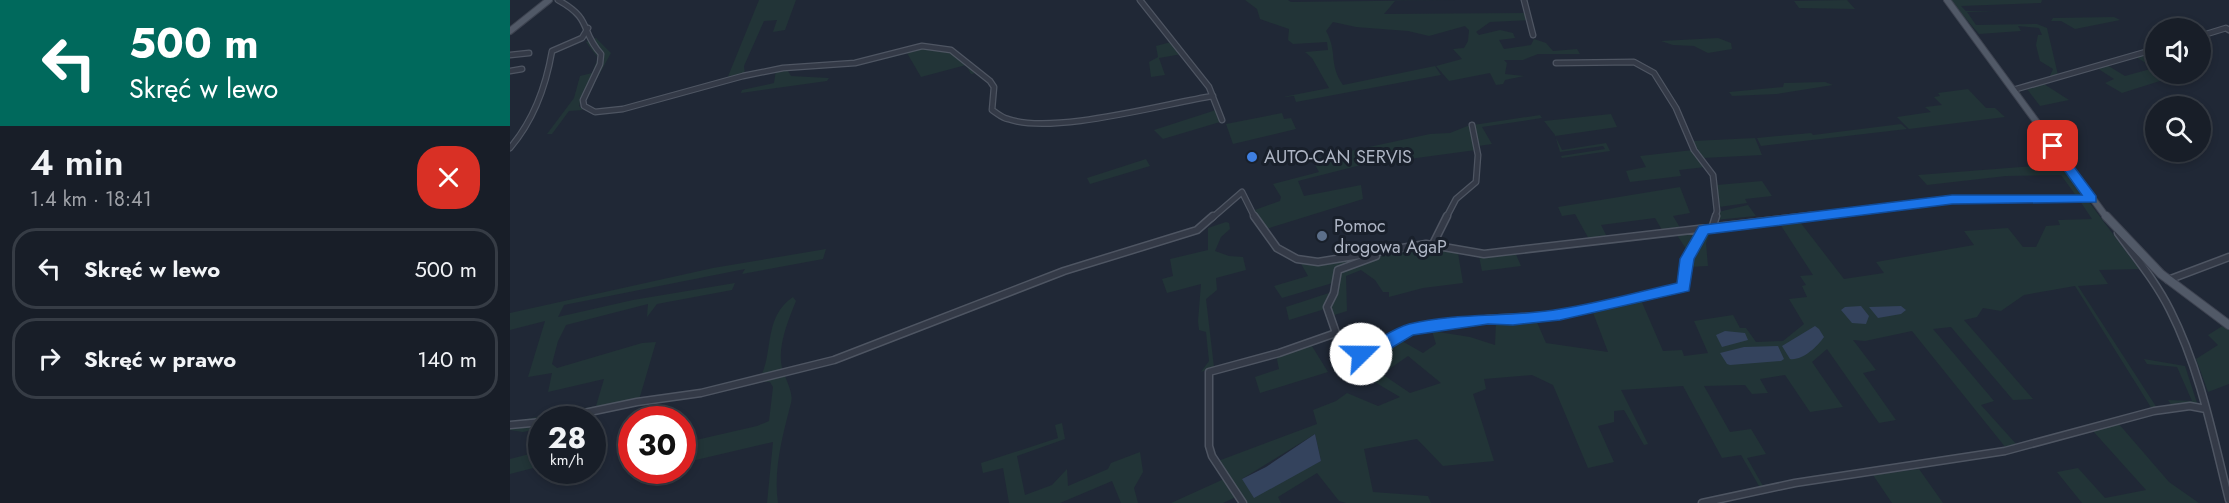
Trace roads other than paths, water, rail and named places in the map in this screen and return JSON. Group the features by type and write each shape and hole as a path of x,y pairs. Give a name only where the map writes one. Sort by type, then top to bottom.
{"main road":[{"path":"510,31 549,0"},
{"path":"1947,0 2091,199 2118,232 2170,281 2229,325"}],"street":[{"path":"558,0 578,12 588,28 590,42 602,57 583,104 595,112 623,110 698,87 772,70 855,63 929,45 951,50 990,81 994,87 992,110 1000,118 1013,123 1087,119 1184,99 1213,96"},
{"path":"1140,0 1192,65 1213,96 1222,120"},
{"path":"1524,0 1533,35"},
{"path":"510,148 532,116 549,69 552,51 582,38 588,28"},
{"path":"2211,33 2227,29"},
{"path":"2013,90 2145,52"},
{"path":"510,55 530,53"},
{"path":"1556,63 1634,62 1654,73 1676,108 1694,150 1713,175 1717,211 1712,229"},
{"path":"510,71 522,69"},
{"path":"1433,244 1456,199 1476,182 1478,155 1472,125"},
{"path":"606,408 701,393 834,360 1064,271 1189,233 1205,225 1242,192 1268,240 1295,260 1327,261 1433,244 1468,254 1484,254 1952,200 2091,199"},
{"path":"1388,250 1338,270 1335,275 1334,293 1327,307 1336,333 1351,353 1361,354 1378,349 1410,330 1488,319 1513,320 1560,315 1684,287 1687,259 1704,230"},
{"path":"2118,232 2158,289 2180,331 2206,409 2229,500"},
{"path":"2158,289 2170,281 2229,257"},
{"path":"1243,503 1212,456 1209,446 1209,372 1279,353 1336,333"},
{"path":"1702,503 1795,483 2006,451 2154,411 2190,406 2206,409"},
{"path":"510,425 528,423"}],"water":[{"path":"1861,306 1869,316 1866,324 1852,323 1841,310 1845,307"},
{"path":"1901,306 1906,310 1901,314 1878,318 1869,307"},
{"path":"1815,326 1824,337 1804,356 1790,359 1782,346"},
{"path":"1725,331 1745,333 1748,340 1722,347 1716,335"},
{"path":"1778,346 1784,359 1781,361 1730,365 1720,353 1744,347"},
{"path":"1315,434 1321,461 1254,498 1242,479 1266,467"}],"place":[{"name":"AUTO-CAN SERVIS","path":"1252,157"},
{"name":"Pomoc drogowa AgaP","path":"1322,236"}]}
